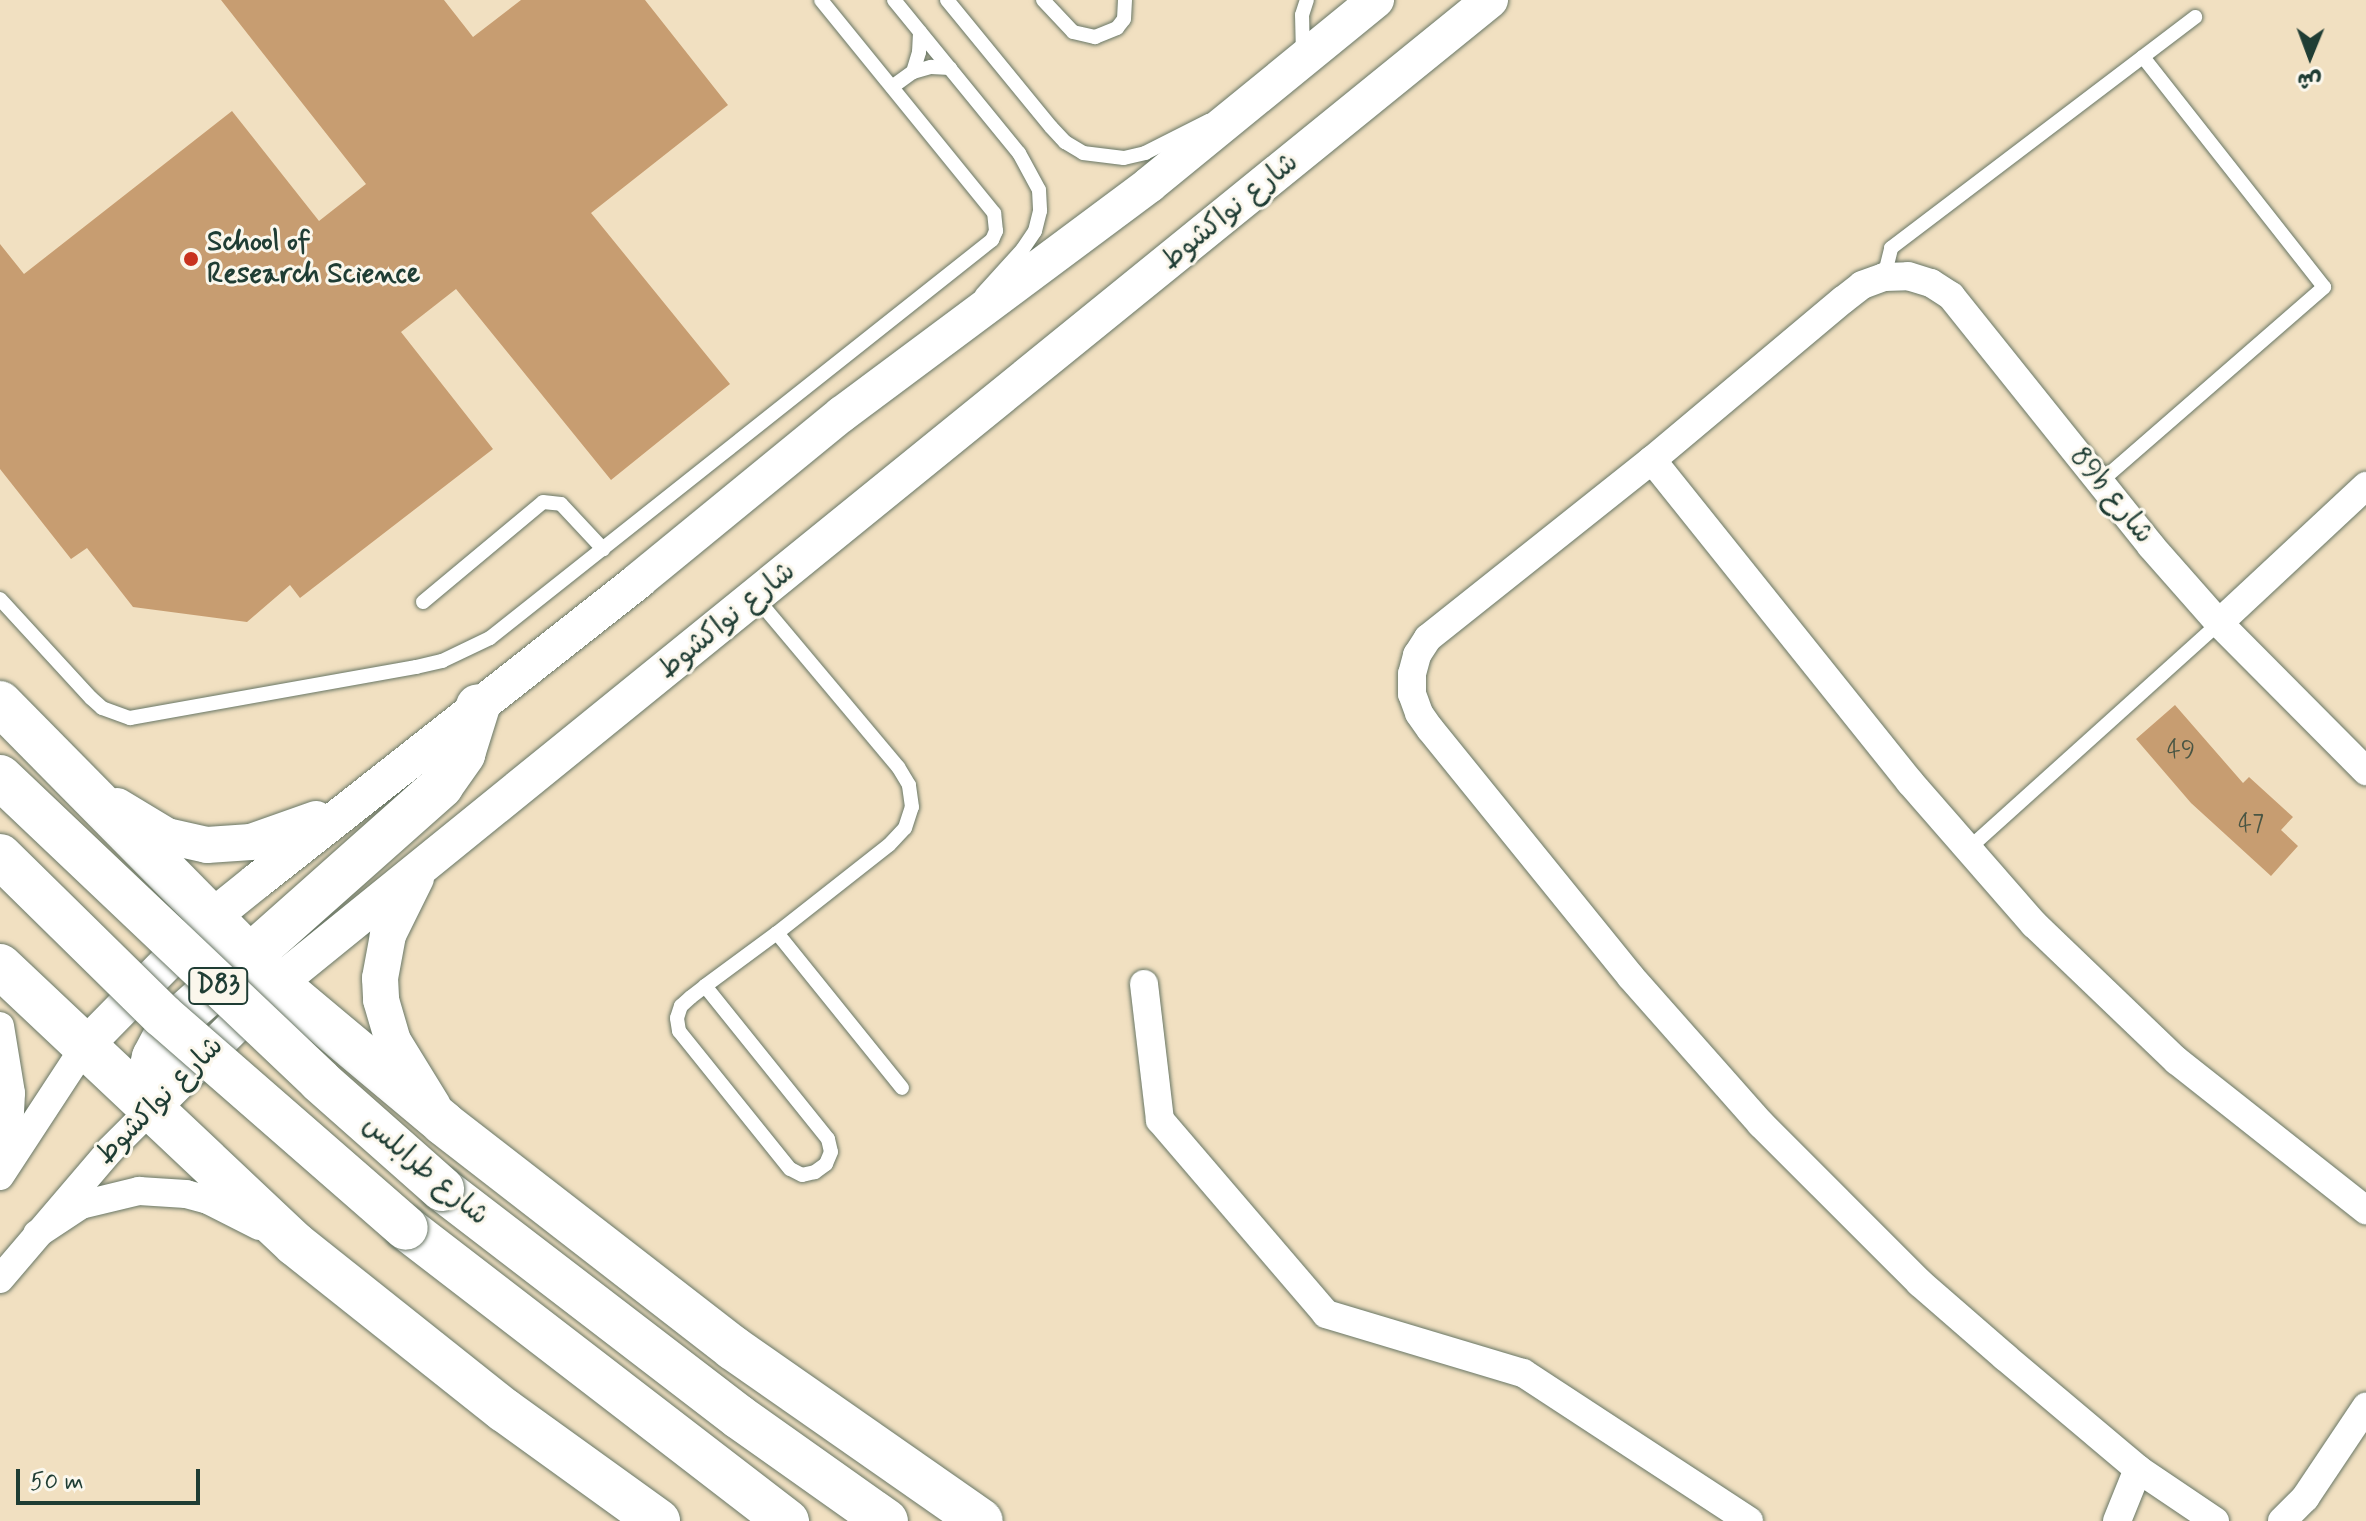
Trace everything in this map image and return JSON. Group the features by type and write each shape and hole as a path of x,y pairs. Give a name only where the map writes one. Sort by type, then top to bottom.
{"highway":[{"path":"0,703 263,969 443,1123 733,1348 981,1521"},
{"path":"152,1108 150,1074 160,1041 182,1014 263,969 441,786 463,754 478,706"},
{"name":"شارع طرابلس","path":"0,777 297,1060 442,1189 739,1417 886,1521"},
{"name":"شارع طرابلس","path":"0,856 163,1016 406,1228 787,1521"},
{"path":"0,966 295,1244 504,1410 658,1521"}],"street":[{"path":"0,1176 85,1046 211,918 842,414 971,319 1236,114 1376,0"},
{"name":"شارع نواكشوط","path":"263,969 423,866 1490,0"},
{"name":"89b شارع","path":"1884,277 1908,276 1931,283 1951,296 2100,482 2219,623 2366,771"},
{"path":"1884,277 1862,285 1843,300 1652,460 1428,638 1417,655 1412,674 1412,694 1419,713 1631,977 1761,1124 1920,1283 2138,1469 2210,1518"},
{"path":"1652,460 1967,850 2034,924 2177,1061 2254,1125 2366,1210"},
{"path":"2219,623 2366,486"},
{"path":"61,765 149,828 207,845 251,842 274,836 354,803"},
{"path":"423,866 388,935 380,978 381,1000 393,1041 443,1123"},
{"path":"1144,984 1160,1120 1326,1314 1523,1373 1749,1521"},
{"path":"0,1026 11,1093 9,1130 0,1162"},
{"name":"شارع نواكشوط","path":"0,1279 152,1108"},
{"path":"37,1234 81,1205 100,1198 162,1191 208,1200 295,1244"},
{"path":"2282,1521 2305,1498 2366,1407"},
{"path":"2117,1521 2138,1469"}],"lane":[{"path":"0,599 102,708 115,715 145,717 442,661 490,638 992,240 997,222 994,213 821,0"},
{"path":"894,0 1025,161 1039,190 1040,211 1035,231 1023,249 985,288 971,319"},
{"path":"947,0 1051,127 1065,142 1083,153 1124,158 1145,153 1197,124 1236,114"},
{"path":"1043,0 1073,32 1095,37 1117,28 1124,19 1125,0"},
{"path":"1303,59 1301,29 1307,0"},
{"path":"1884,277 1891,248 2195,17"},
{"path":"913,72 919,52 920,32"},
{"path":"2100,482 2324,287 2143,57"},
{"path":"892,87 913,72 950,68"},
{"path":"423,602 543,502 561,504 603,549"},
{"path":"705,986 828,1139 831,1152 826,1164 815,1172 802,1175 790,1169 679,1031 677,1018 681,1006 705,986 889,845 905,828 912,807 909,785 898,767 756,598"},
{"path":"1967,850 2219,623"},
{"path":"777,933 902,1088"}],"building":[{"path":"221,0 444,0 473,37 521,0 645,0 728,105 591,213 730,384 611,480 456,289 401,332 493,449 300,598 290,585 247,622 133,607 87,548 71,559 0,469 0,244 24,274 232,111 319,221 366,184"},
{"path":"2175,705 2243,783 2249,777 2293,817 2281,830 2298,846 2271,876 2191,803 2136,739"}],"place":[{"name":"School of Research Science","path":"191,259"}]}
